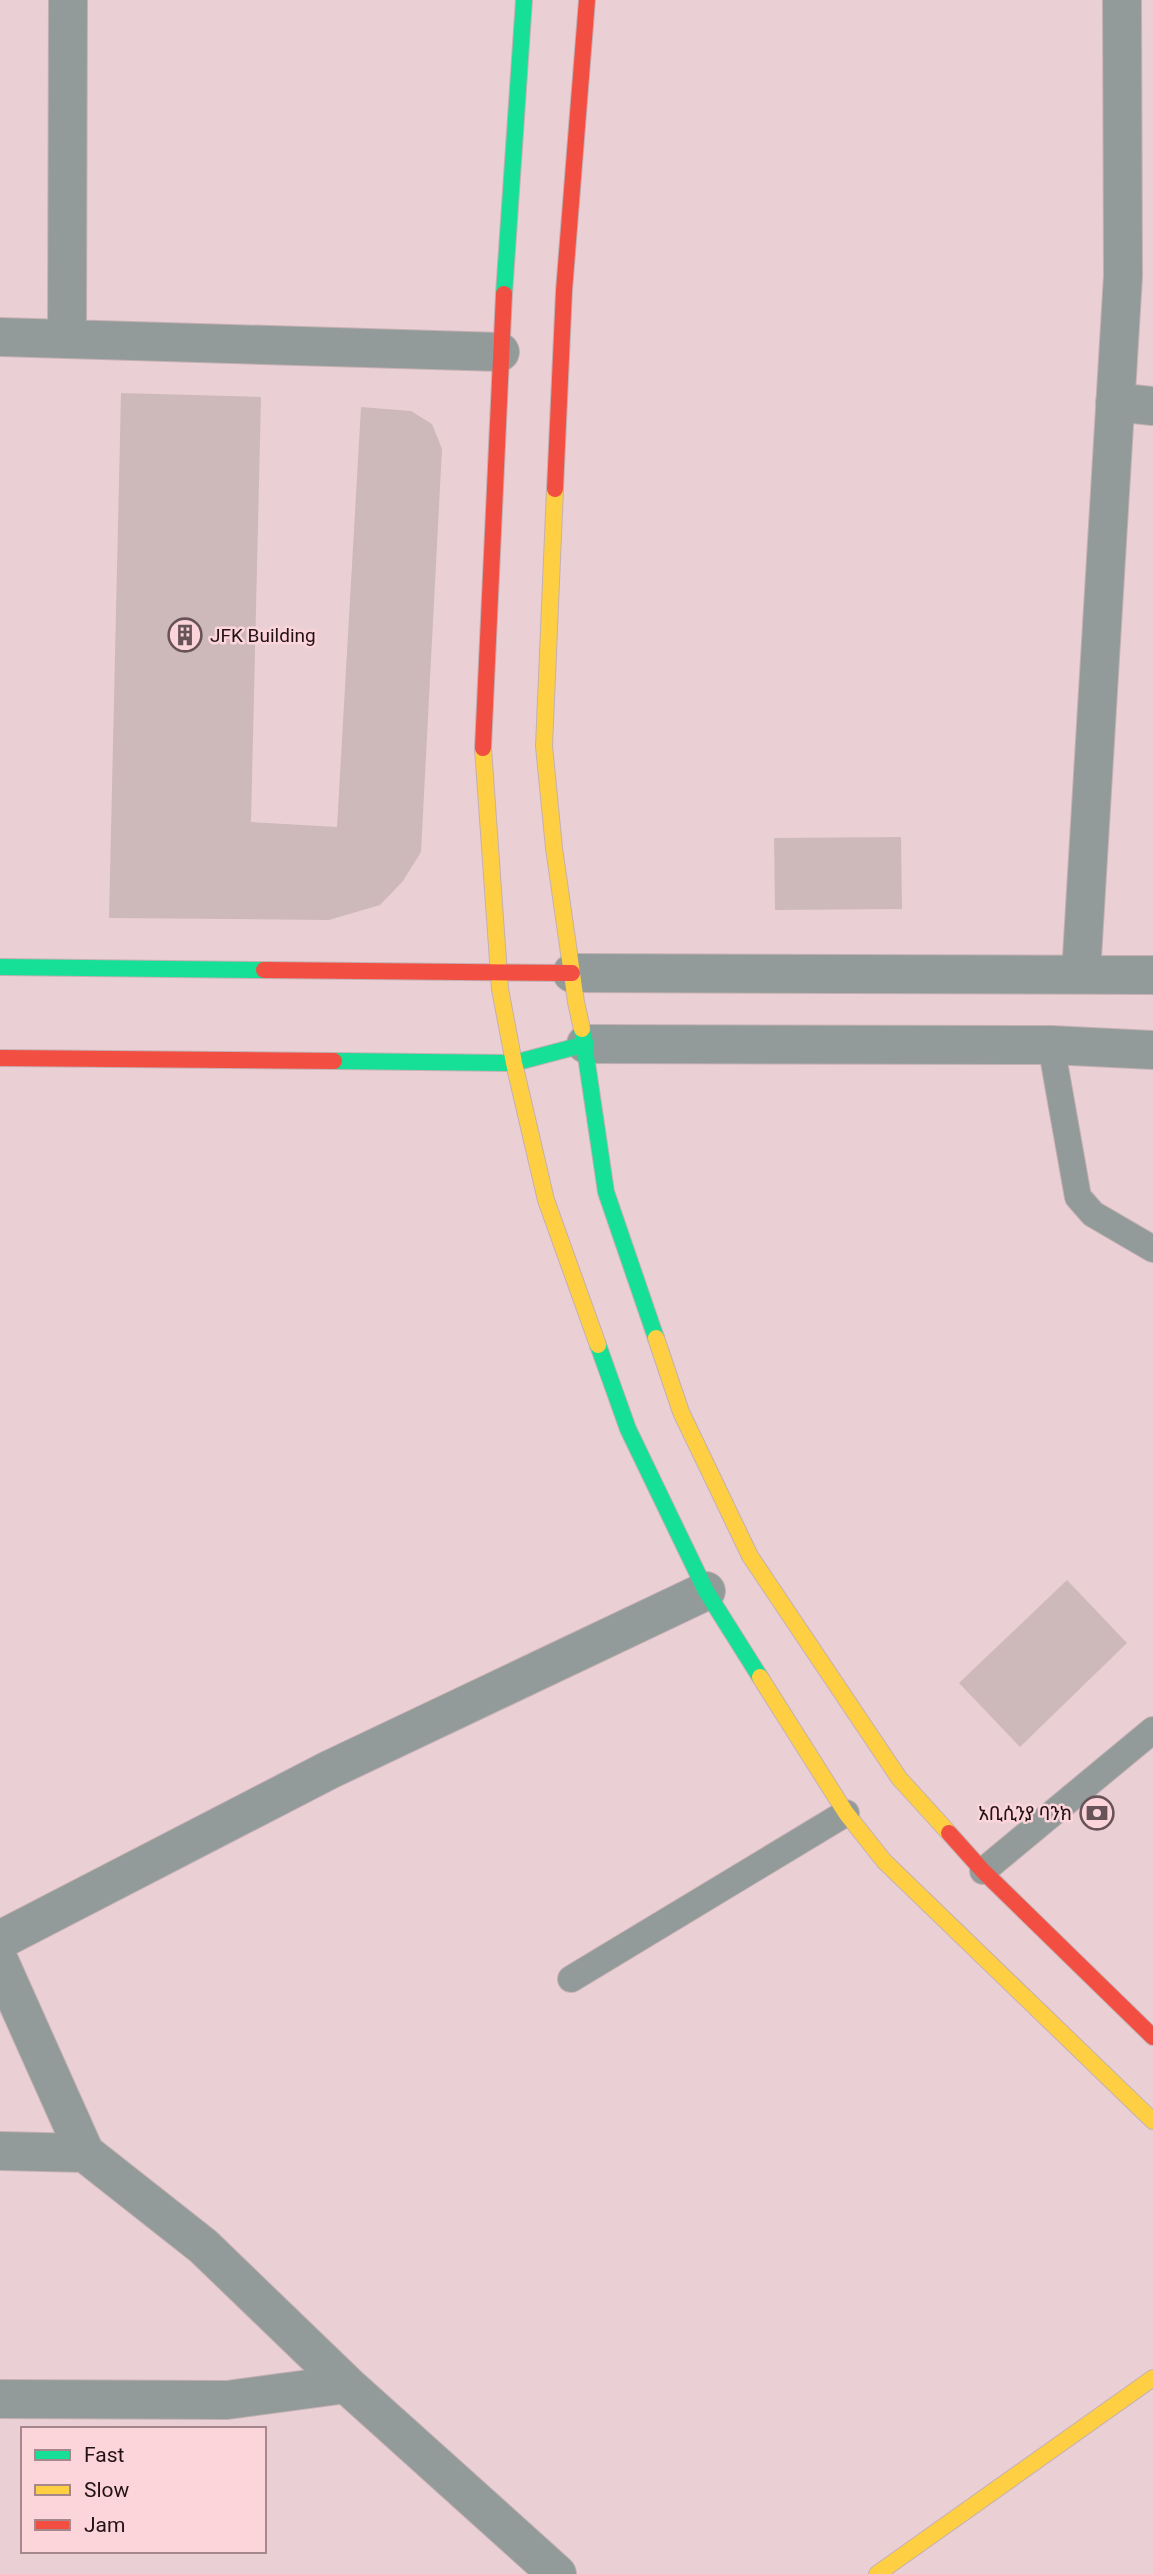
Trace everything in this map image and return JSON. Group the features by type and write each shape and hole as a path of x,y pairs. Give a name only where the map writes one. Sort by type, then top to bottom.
{"main road":[{"path":"524,0 500,352 483,749 499,973 514,1062 546,1200 628,1429 706,1591 846,1813 884,1861 1153,2121"},
{"path":"587,0 564,292 544,746 554,848 572,973 586,1044 606,1192 681,1412 750,1556 899,1778 983,1871 1153,2037"},
{"path":"0,967 572,973"},
{"path":"0,1058 514,1062 544,1057 586,1044"},
{"path":"877,2574 1153,2378"}],"street":[{"path":"67,338 68,0"},
{"path":"1082,974 1122,276 1122,0"},
{"path":"0,337 500,352"},
{"path":"1115,402 1153,406"},
{"path":"572,973 1153,975"},
{"path":"586,1044 1051,1045 1153,1050"},
{"path":"0,1940 329,1770 706,1591"},
{"path":"0,1964 85,2153 203,2246 345,2384 558,2574"},
{"path":"0,2151 85,2153"},
{"path":"0,2399 227,2400 345,2384"}],"lane":[{"path":"1051,1045 1078,1197 1093,1214 1153,1249"},
{"path":"983,1871 1153,1730"},
{"path":"571,1979 846,1813"}],"building":[{"name":"JFK Building","path":"121,393 261,397 251,822 337,827 361,407 411,411 432,424 442,449 421,852 403,881 380,905 329,920 109,918"},
{"path":"901,837 902,909 775,910 774,838"},
{"path":"1067,1580 1127,1643 1020,1747 959,1683"}],"traffic: fast":[{"path":"504,294 524,0"},
{"path":"0,967 264,970"},
{"path":"582,1029 606,1192 656,1338"},
{"path":"334,1061 514,1063 586,1044"},
{"path":"598,1345 628,1429 706,1591 760,1677"}],"traffic: slow":[{"path":"555,489 544,746 554,848 582,1029"},
{"path":"483,748 500,989 514,1063 546,1200 598,1345"},
{"path":"656,1338 681,1412 750,1556 899,1778 949,1833"},
{"path":"760,1677 846,1813 884,1861 1153,2121"},
{"path":"877,2574 1153,2378"}],"traffic: jam":[{"path":"555,489 564,291 587,0"},
{"path":"483,748 504,294"},
{"path":"264,970 572,973"},
{"path":"0,1058 334,1061"},
{"path":"949,1833 983,1871 1153,2037"}],"place":[{"name":"JFK Building","path":"185,635"},
{"name":"አቢሲንያ ባንክ","path":"1097,1813"}]}
